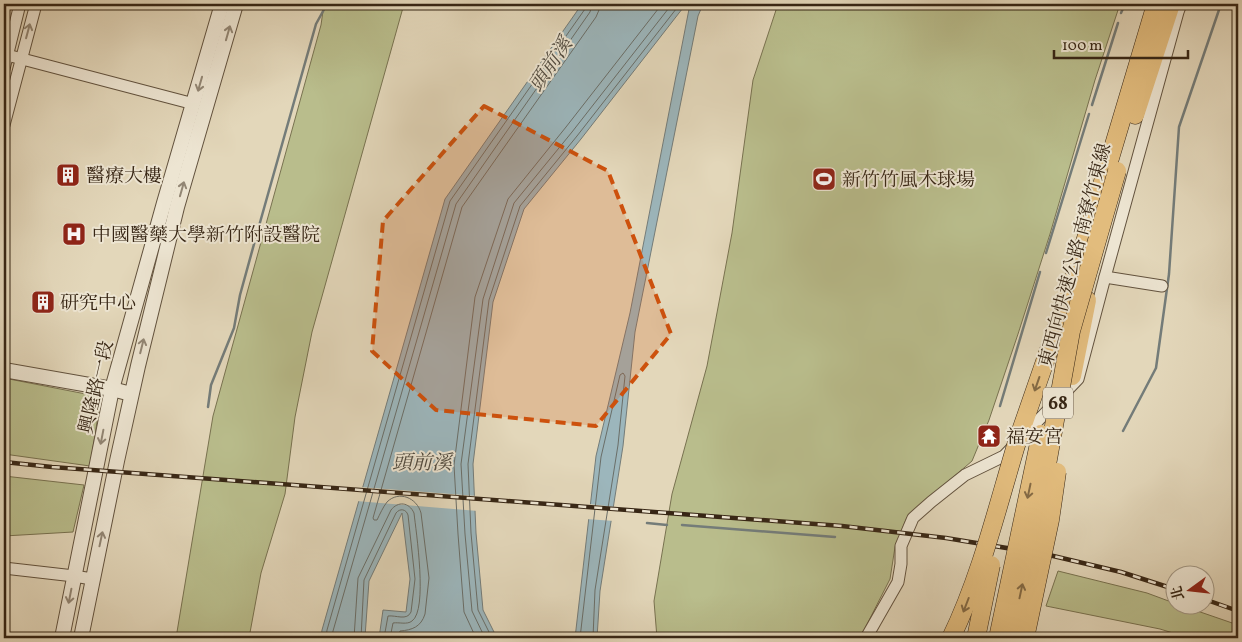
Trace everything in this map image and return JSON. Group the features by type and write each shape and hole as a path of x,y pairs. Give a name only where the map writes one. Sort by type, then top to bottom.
{"highway":[{"name":"東西向快速公路 南寮竹東線","path":"998,638 1076,272 1156,4"},
{"name":"東西向快速公路 南寮竹東線","path":"1012,638 1043,487 1071,331 1117,171 1171,4"},
{"path":"1026,638 1050,520 1077,351 1091,280 1111,204 1117,171"},
{"path":"951,638 975,581 1017,442 1076,272"},
{"path":"976,638 991,564 1004,516 1017,442"}],"street":[{"path":"4,68 20,4"},
{"path":"4,125 36,4"},
{"name":"興隆路一段","path":"62,638 112,389 222,4"},
{"name":"興隆路一段","path":"81,638 131,394 176,207 236,4"},
{"path":"866,638 898,582 901,546 913,518 965,475 1004,456 1078,379 1181,4"},
{"path":"7,55 194,104"},
{"path":"1105,277 1162,286"},
{"path":"4,370 131,394"},
{"path":"4,568 92,579"}],"highlighted area":[{"path":"484,106 608,171 671,334 596,426 436,410 372,351 383,221"}],"green space":[{"path":"324,4 404,4 312,332 295,417 285,494 261,573 249,638 176,638 213,416 321,25"},
{"path":"778,4 1120,4 1095,80 1050,234 989,420 972,461 907,517 895,547 890,579 860,638 657,638 654,601 672,494 707,366 732,233 753,80"},
{"path":"4,378 101,397 90,466 4,454"},
{"path":"4,476 84,485 73,532 4,536"},
{"path":"1058,571 1147,593 1164,599 1164,614 1206,614 1238,625 1238,638 1189,638 1160,629 1046,606"}],"water":[{"name":"頭前溪","path":"582,4 686,4 524,209 493,302 473,464 476,533 483,610 497,638 379,638 383,610 406,612 410,579 402,513 369,581 365,637 376,638 321,638 445,199"},
{"path":"690,4 703,4 698,16 635,332 623,446 600,591 597,638 575,638 596,456 630,313"}],"pier":[{"path":"360,487 477,496 478,511 356,501"},
{"path":"588,504 616,507 614,521 586,519"}],"waterway":[{"path":"208,407 211,385 234,328 240,295 316,24 327,4"},
{"path":"1121,13 1125,4"},
{"path":"1123,431 1156,368 1169,274 1179,127 1221,4"},
{"path":"1092,105 1118,23"},
{"path":"1046,253 1089,114"},
{"path":"1000,406 1040,272"},
{"path":"647,523 667,525"},
{"path":"682,525 835,537"}],"railway":[{"path":"4,462 842,526 946,538 1049,555 1121,572 1164,586"},
{"path":"1214,603 1238,611"}],"place":[{"name":"醫療大樓","path":"68,175"},
{"name":"新竹竹風木球場","path":"824,179"},
{"name":"中國醫藥大學新竹附設醫院","path":"74,234"},
{"name":"研究中心","path":"43,302"},
{"name":"福安宮","path":"989,436"}]}
